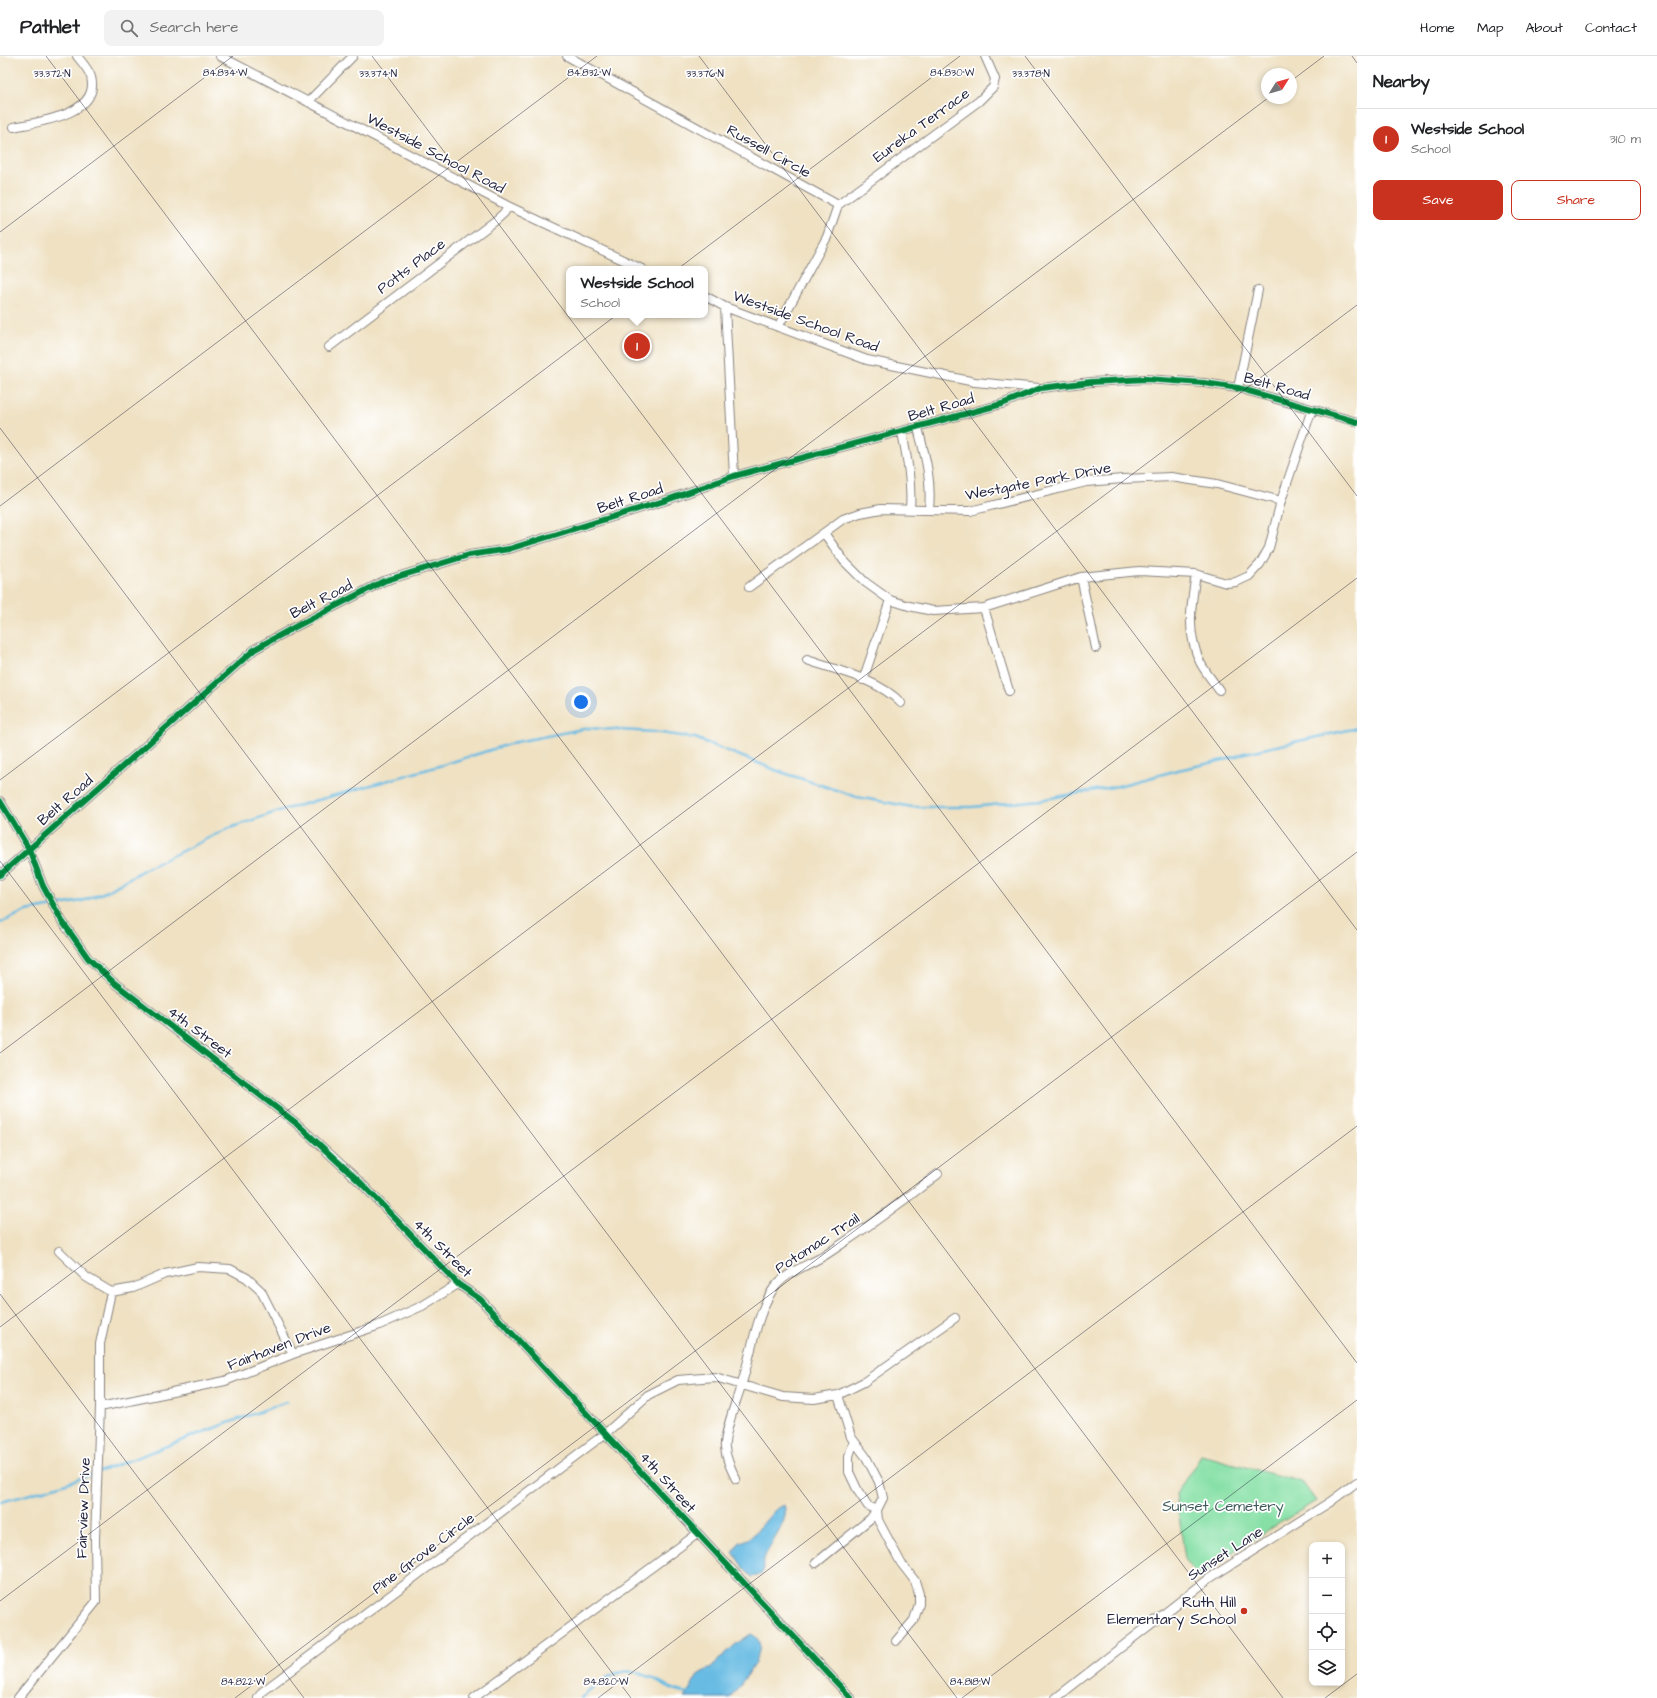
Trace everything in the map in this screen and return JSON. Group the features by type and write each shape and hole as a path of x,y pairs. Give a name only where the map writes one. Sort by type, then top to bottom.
{"street":[{"path":"14,127 57,118 74,110 86,99 90,93 92,82 90,75 77,56"},
{"name":"Westside School Road","path":"220,56 508,206 636,266"},
{"path":"308,102 353,56"},
{"name":"Russell Circle","path":"567,56 838,205"},
{"name":"Eureka Terrace","path":"838,205 979,101 993,87 995,79 985,56"},
{"path":"778,327 828,237 838,205"},
{"name":"Potts Place","path":"329,347 494,221 504,213 508,206"},
{"path":"1238,388 1258,290"},
{"name":"Westside School Road","path":"708,298 725,307 867,360 975,382 1041,388"},
{"path":"725,307 734,476"},
{"name":"Belt Road","path":"0,875 255,650 293,628 384,581 469,555 509,549 664,501 734,476 918,428 1002,404 1041,388 1091,382 1146,380 1204,383 1238,388 1357,422"},
{"path":"824,533 844,561 865,582 890,600 933,611 984,608 1081,577 1139,571 1196,574 1226,583 1236,582 1249,576 1260,564 1268,548 1281,501 1312,409"},
{"path":"918,428 929,474 931,492 929,509"},
{"path":"902,432 912,488 910,509"},
{"name":"Westgate Park Drive","path":"748,588 843,519 860,513 881,509 970,511 1086,482 1170,477 1217,484 1281,501"},
{"path":"1196,574 1191,607 1191,638 1200,663 1219,690"},
{"path":"1081,577 1096,648"},
{"path":"863,680 890,600"},
{"path":"984,608 1009,691"},
{"path":"807,660 863,680 893,694 901,703"},
{"name":"4th Street","path":"0,801 29,849 43,886 62,920 88,958 113,982 296,1123 362,1184 458,1284 480,1299 851,1698"},
{"name":"Potomac Trail","path":"736,1479 730,1467 724,1446 763,1306 774,1288 789,1275 825,1255 866,1228 938,1174"},
{"path":"59,1251 86,1277 111,1292 133,1288 165,1274 198,1267 230,1269 247,1278 261,1291 292,1354"},
{"name":"Fairhaven Drive","path":"100,1407 225,1382 292,1354 377,1326 422,1306 458,1284"},
{"name":"Fairview Drive","path":"18,1698 51,1655 96,1602 95,1539 100,1407 100,1344 111,1292"},
{"name":"Pine Grove Circle","path":"258,1698 262,1692 606,1433 648,1395 678,1380 715,1377 783,1397 814,1400 838,1395 864,1382 955,1318"},
{"path":"816,1563 870,1520 883,1498 879,1482 866,1457 851,1437 838,1395"},
{"path":"854,1441 849,1456 849,1472 868,1506 877,1510"},
{"name":"Sunset Lane","path":"1056,1698 1210,1578 1319,1510 1357,1482"},
{"path":"877,1510 878,1520 900,1563 915,1581 919,1594 919,1604 914,1620 896,1641"},
{"path":"474,1698 697,1534"}],"green space":[{"name":"Sunset Cemetery","path":"1201,1455 1302,1482 1316,1501 1234,1551 1199,1578 1185,1559 1176,1494"}],"water":[{"path":"784,1505 785,1518 764,1559 763,1571 760,1575 752,1577 744,1569 733,1552 739,1543 750,1538 775,1510"},
{"path":"751,1634 758,1639 760,1647 758,1656 747,1675 730,1698 684,1698 699,1674 710,1668 736,1644"}],"waterway":[{"path":"0,923 26,911 82,901 108,891 143,870 227,829 279,811 439,766 516,742 588,728 654,732 695,738 778,771 857,797 912,807 972,807 1040,800 1118,786 1178,770 1228,759 1245,753 1357,728"},
{"path":"0,1502 25,1496 75,1480 286,1402"},
{"path":"581,1698 608,1677 616,1673 625,1672 635,1672 646,1675 673,1689 689,1693"}],"cycle path":[{"path":"0,875 255,649 384,581 469,555 509,549 664,501 734,476 1002,404 1041,388 1091,382 1146,379 1204,383 1238,388 1357,422"},
{"path":"0,801 29,849 43,886 62,921 88,958 113,982 296,1123 362,1184 458,1284 480,1299 851,1698"}],"place":[{"name":"Westside School","path":"637,346"},
{"name":"Ruth Hill Elementary School","path":"1244,1611"}]}
